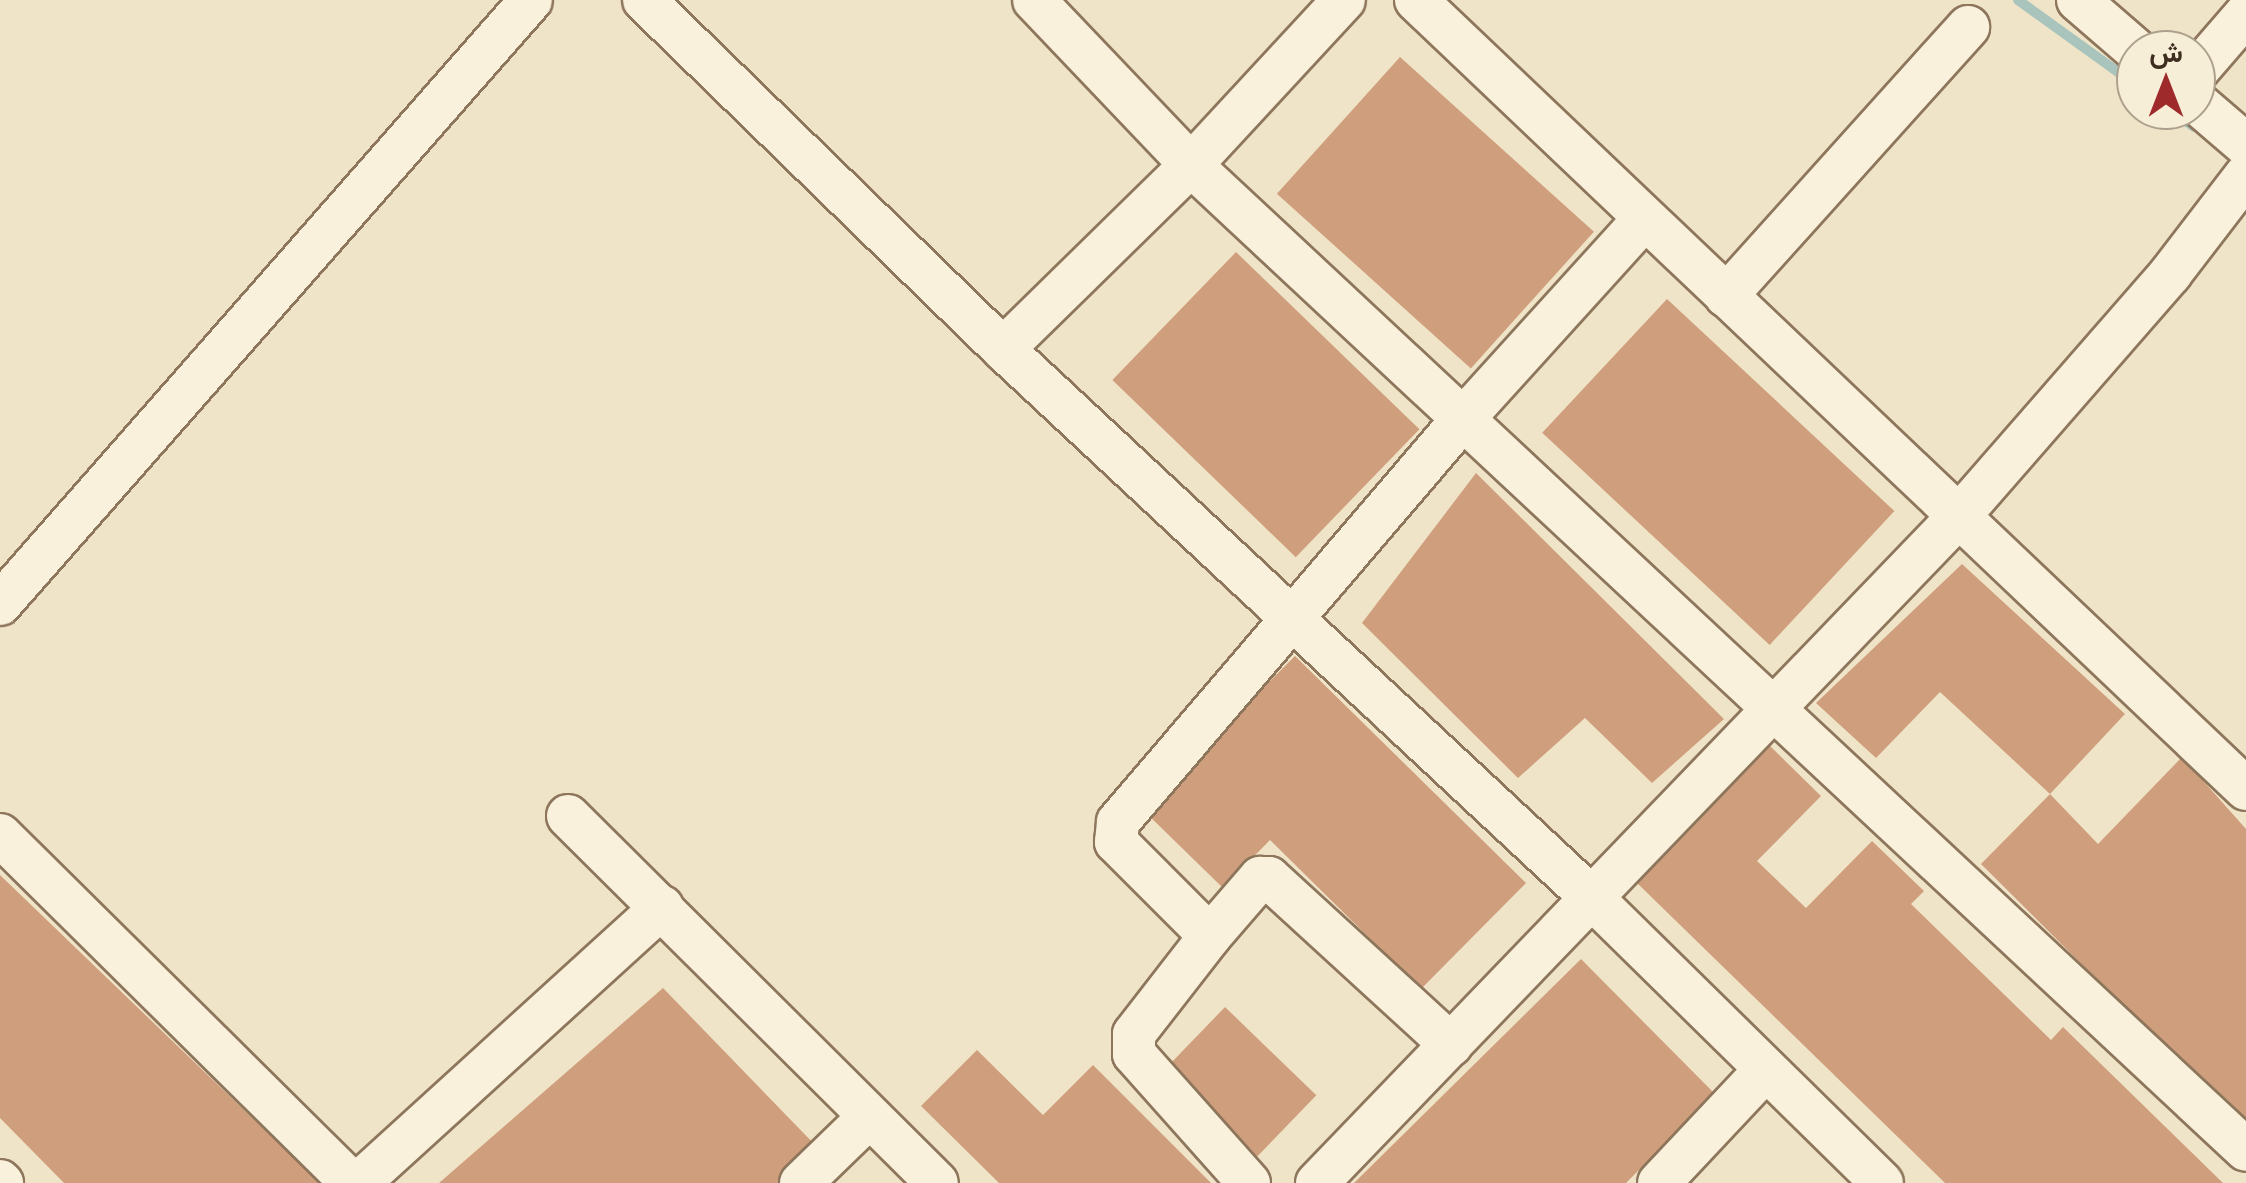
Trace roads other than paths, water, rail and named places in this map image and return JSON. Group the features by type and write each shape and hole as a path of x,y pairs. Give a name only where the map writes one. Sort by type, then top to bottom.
{"street":[{"path":"0,604 531,0"},
{"path":"644,0 1003,349 1593,899 1882,1183"},
{"path":"1034,0 1191,165 1773,714 2246,1150"},
{"path":"1003,349 1191,165 1344,0"},
{"path":"1416,0 2246,789"},
{"path":"2078,0 2116,33"},
{"path":"2216,49 2246,14"},
{"path":"1726,296 1968,27"},
{"path":"2216,119 2246,145"},
{"path":"1317,1183 1960,516 2170,274 2246,175"},
{"path":"1210,936 1116,842 1118,822 1462,420 1644,220"},
{"path":"568,816 868,1120 937,1183"},
{"path":"0,835 356,1183 662,908"},
{"path":"1248,1183 1131,1045 1163,992 1260,878 1269,878 1451,1045"},
{"path":"1659,1183 1765,1070"},
{"path":"801,1183 868,1120"}],"waterway":[{"path":"2018,0 2116,71"}]}
